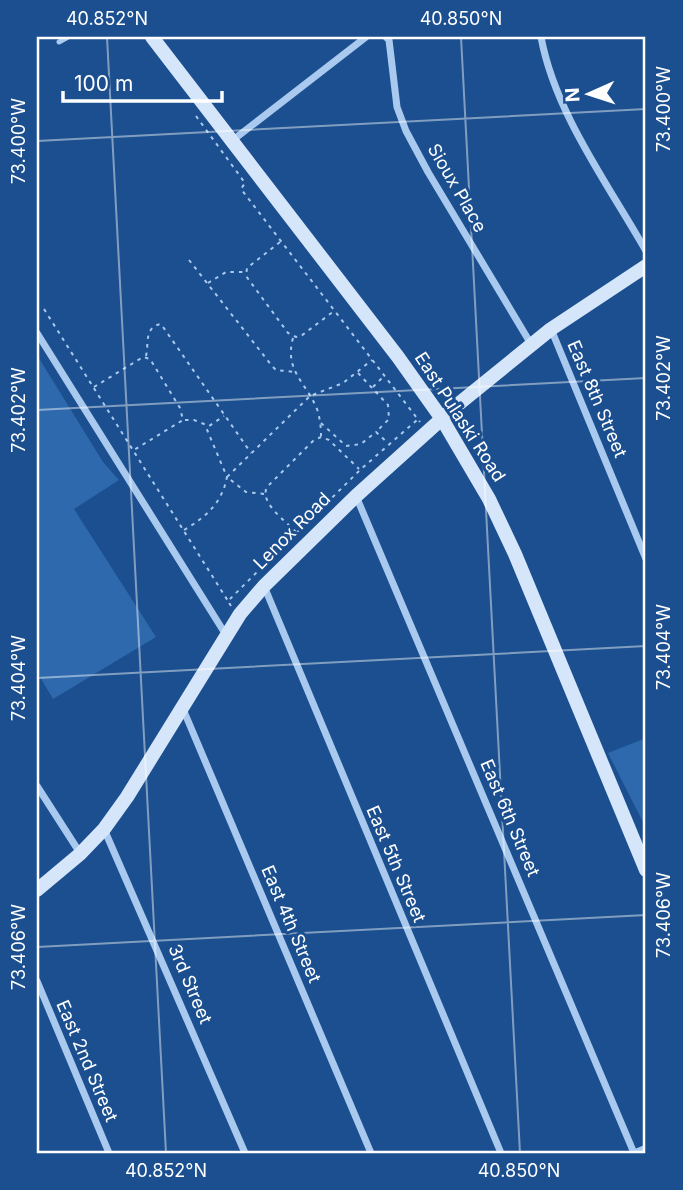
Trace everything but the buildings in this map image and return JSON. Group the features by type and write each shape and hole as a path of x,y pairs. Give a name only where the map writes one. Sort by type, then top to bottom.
{"main road":[{"name":"East Pulaski Road","path":"152,37 398,357 442,419 489,499 515,554 646,870"},
{"name":"Lenox Road","path":"37,890 80,854 104,829 127,797 240,614 264,586 356,496 531,344 646,266"}],"street":[{"path":"233,140 366,37"},
{"name":"Sioux Place","path":"386,37 389,40 397,107 406,131 531,344"},
{"path":"541,37 551,75 571,120 646,251"},
{"name":"East 8th Street","path":"551,329 646,559"},
{"path":"37,334 226,636"},
{"name":"East 6th Street","path":"356,496 634,1153"},
{"name":"East 5th Street","path":"264,586 501,1153"},
{"name":"East 4th Street","path":"182,707 371,1153"},
{"path":"37,786 80,854"},
{"name":"3rd Street","path":"104,829 245,1153"},
{"name":"East 2nd Street","path":"37,981 109,1153"}],"lane":[{"path":"59,42 68,37"},
{"path":"634,1153 646,1147"}],"path":[{"path":"196,116 245,183 241,189 419,420 360,470 228,601"},
{"path":"281,241 251,264 246,272 248,280 288,334 301,337 335,311"},
{"path":"189,260 272,366 276,370 295,372"},
{"path":"208,284 226,272 246,272"},
{"path":"44,309 231,608"},
{"path":"183,420 180,408 146,356 148,334 151,328 161,324 166,327 251,454"},
{"path":"294,337 290,353 295,372 310,396 320,422 321,437"},
{"path":"93,388 146,356"},
{"path":"183,531 219,501 228,477 310,396 336,387 372,360"},
{"path":"320,422 346,446 361,444 376,432 390,415 388,405 357,372"},
{"path":"373,388 384,376"},
{"path":"133,451 183,420 194,420 205,425 214,424 225,415"},
{"path":"205,425 228,477 246,492 264,494"},
{"path":"376,432 389,444"},
{"path":"297,533 266,501 264,494 267,486 313,441 321,437 329,440 360,470"}],"shaded area":[{"path":"37,355 103,462 119,480 74,509 156,637 53,699 37,672"},
{"path":"646,738 646,828 608,753"}]}
